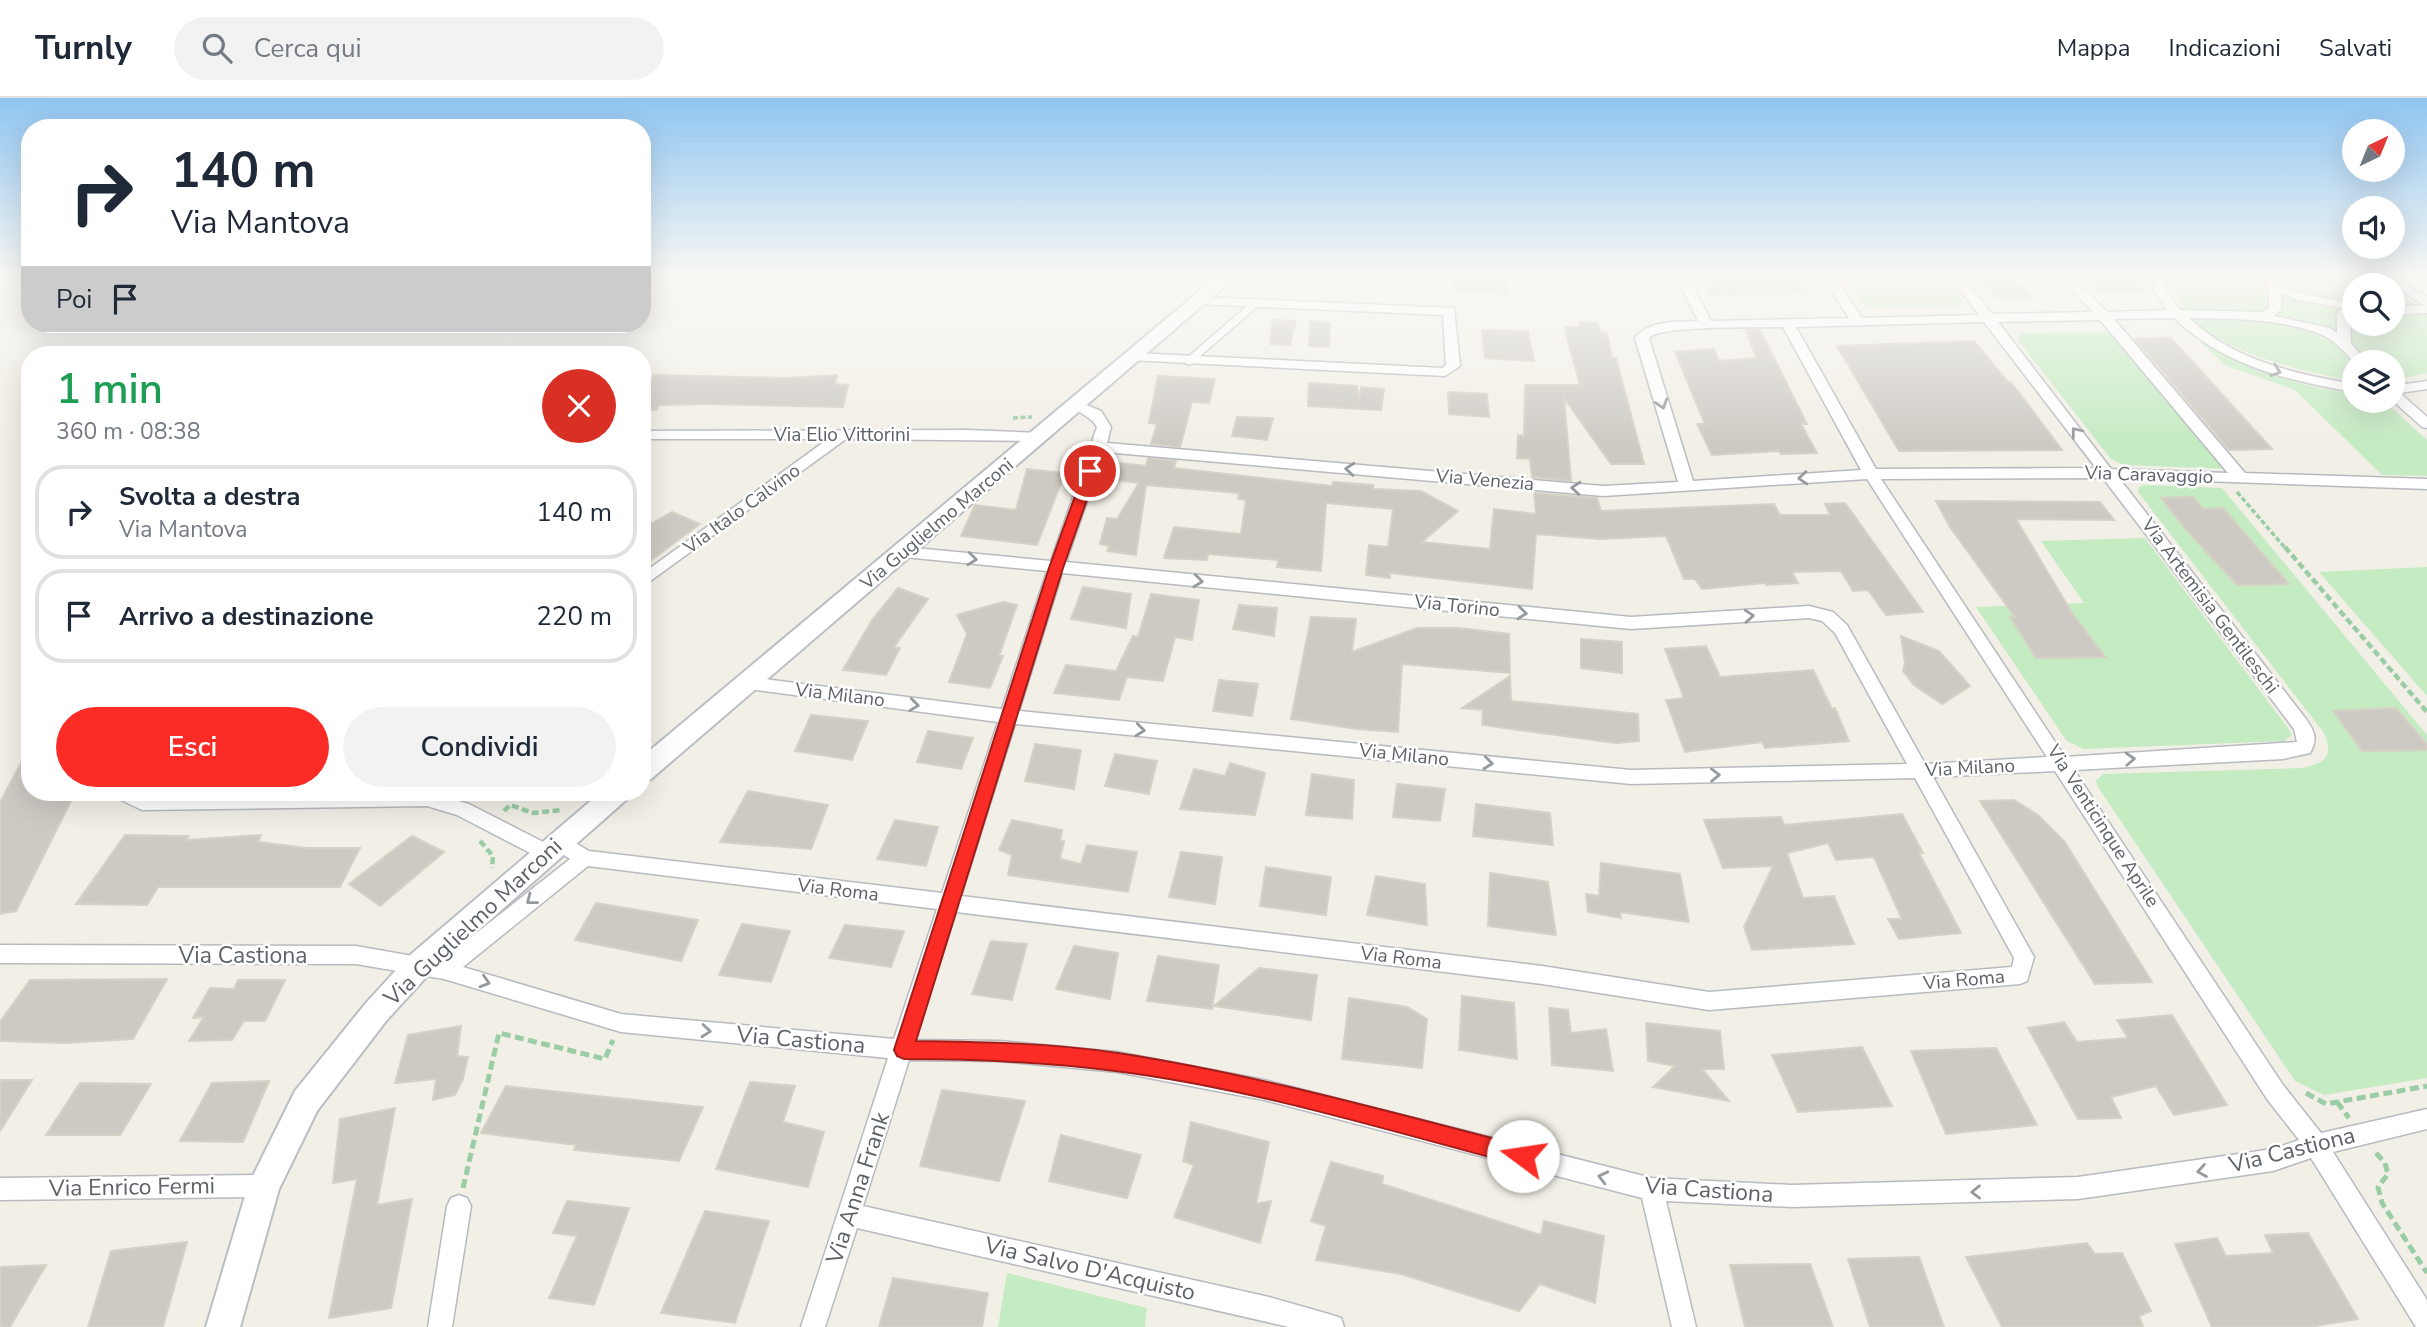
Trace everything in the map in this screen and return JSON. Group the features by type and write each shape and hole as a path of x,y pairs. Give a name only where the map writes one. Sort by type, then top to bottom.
{"main road":[{"name":"Via Guglielmo Marconi","path":"651,765 1165,331"},
{"name":"Via Guglielmo Marconi","path":"223,1327 264,1186 306,1101 376,1012 432,967 552,847 607,801"}],"street":[{"path":"1134,357 1446,372 1454,366 1451,331"},
{"path":"1648,331 1642,338 1687,486"},
{"name":"Via Venticinque Aprile","path":"1792,331 1871,474 2275,1092 2316,1145 2427,1322"},
{"name":"Via Artemisia Gentileschi","path":"1999,331 2300,724 2308,742 2304,748 2283,752 2062,763"},
{"path":"2117,331 2241,478"},
{"path":"2194,331 2249,361 2283,374 2342,386"},
{"path":"2325,331 2349,350"},
{"path":"2344,336 2344,345"},
{"path":"2405,389 2427,385"},
{"path":"2405,403 2427,424"},
{"path":"1077,405 1096,414 1104,427 1099,447"},
{"name":"Via Elio Vittorini","path":"651,435 966,433 1041,436"},
{"name":"Via Italo Calvino","path":"651,575 842,435"},
{"name":"Via Venezia","path":"1099,447 1603,491 1871,474"},
{"name":"Via Anna Frank","path":"813,1327 904,1050 1056,568 1099,447"},
{"name":"Via Caravaggio","path":"1871,474 2108,472 2427,484"},
{"name":"Via Torino","path":"904,552 1631,623 1819,613 1827,616 1841,629 1922,771"},
{"name":"Via Milano","path":"749,683 1010,717 1631,777 1922,771 2062,763"},
{"name":"Via Roma","path":"434,801 462,809 489,823 585,858 1542,975 1709,1001 2020,975 2024,957 1922,771"},
{"name":"Via Roma","path":"138,801 284,801"},
{"path":"432,967 585,858"},
{"name":"Via Castiona","path":"0,954 356,955 432,967 621,1023 904,1050 999,1051 1130,1064 1264,1090 1652,1189 1792,1196 2078,1188 2273,1160 2360,1133 2427,1119"},
{"name":"Via Enrico Fermi","path":"0,1189 264,1186"},
{"path":"1652,1189 1684,1327"},
{"path":"440,1327 459,1206"},
{"name":"Via Salvo D'Acquisto","path":"848,1214 1269,1309 1332,1327"}],"lane":[{"path":"1189,361 1223,331"}],"path":[{"path":"2225,477 2427,712"},
{"path":"491,872 495,864 492,851 474,836 510,805 533,813 566,808"},
{"path":"459,1206 499,1033 605,1059 621,1023"},
{"path":"2275,1092 2297,1089 2326,1104 2427,1086"},
{"path":"2337,1101 2385,1163 2388,1174 2378,1187 2382,1203 2427,1273"}],"green space":[{"path":"2208,331 2342,331 2342,336 2405,336 2405,331 2427,331 2427,373 2405,377 2405,350 2342,350 2342,378 2301,370 2240,349"},
{"path":"2111,332 2230,469 2124,465 2111,459 2017,339 2021,333"},
{"path":"2200,341 2236,360 2274,375 2313,387 2342,391 2342,413 2397,413 2427,440 2427,476 2382,475 2295,390 2224,365"},
{"path":"2139,487 2222,488 2427,735 2427,1078 2324,1095 2295,1081 2098,787 2096,781 2103,774 2302,768 2317,764 2328,753 2324,733 2138,492"},
{"path":"2145,538 2288,728 2292,735 2284,741 2083,749 2066,740 1976,607 2084,603 2041,541"},
{"path":"2427,567 2427,696 2319,572"},
{"path":"1007,1273 1147,1308 1145,1327 998,1327"}],"building":[{"path":"1272,331 1293,331 1290,345 1270,344"},
{"path":"1310,331 1330,331 1329,347 1309,346"},
{"path":"1482,331 1528,331 1534,361 1485,358"},
{"path":"1565,331 1607,333 1644,464 1611,464 1564,398 1571,481 1532,477 1530,459 1517,458 1518,435 1524,436 1525,385 1580,385"},
{"path":"1746,331 1761,331 1807,424 1801,424 1817,453 1781,454 1779,451 1712,455 1697,424 1705,424 1675,352 1714,349 1719,361 1756,358"},
{"path":"2171,338 2272,449 2229,450 2135,339"},
{"path":"1974,341 2008,382 2011,382 2062,450 1899,451 1837,346"},
{"path":"654,375 790,378 837,375 835,384 848,385 843,407 707,404 659,405 656,410 651,410 651,380"},
{"path":"1158,376 1215,379 1209,403 1192,402 1180,447 1151,444 1157,424 1149,423"},
{"path":"1309,383 1357,386 1359,402 1361,387 1384,389 1381,410 1308,406"},
{"path":"1448,392 1487,394 1489,417 1449,414"},
{"path":"1237,417 1273,418 1267,440 1232,436"},
{"path":"1148,458 1176,461 1174,468 1332,486 1333,482 1373,485 1373,489 1421,491 1458,511 1422,542 1490,549 1494,509 1536,514 1534,493 1597,498 1601,511 1774,504 1780,515 1830,515 1825,504 1845,503 1923,612 1886,615 1868,590 1853,591 1841,571 1792,572 1798,583 1702,589 1695,579 1684,579 1666,536 1600,539 1536,534 1532,589 1390,573 1390,578 1366,575 1369,545 1388,547 1393,509 1326,503 1321,571 1277,567 1278,560 1208,554 1207,560 1164,558 1174,527 1241,534 1246,500 1238,499 1239,493 1146,485 1136,555 1107,551 1109,546 1100,544 1107,518 1117,519 1139,483 1115,480 1121,463 1146,466"},
{"path":"1027,469 1065,473 1037,545 961,536 975,505 1016,510"},
{"path":"2193,497 2203,509 2223,508 2289,584 2237,585 2161,498"},
{"path":"1936,501 2100,502 2114,520 2016,519 2072,613 2105,657 2036,658 2010,617 2015,617 1950,527"},
{"path":"672,512 700,524 651,560 651,524"},
{"path":"1083,587 1131,594 1126,628 1071,619"},
{"path":"898,588 928,599 894,647 900,648 886,675 843,670 872,620"},
{"path":"1151,594 1199,600 1192,640 1175,637 1163,681 1127,677 1119,700 1054,693 1066,665 1116,671 1133,636 1138,637"},
{"path":"1003,602 1017,605 999,656 1003,656 990,688 949,682 967,634 957,615"},
{"path":"1239,605 1277,608 1274,636 1233,629"},
{"path":"1311,617 1356,619 1352,652 1417,628 1459,628 1509,634 1510,673 1402,664 1398,732 1291,719"},
{"path":"1901,636 1939,651 1970,686 1942,704 1914,685 1903,671 1905,663"},
{"path":"1581,639 1622,642 1622,673 1581,668"},
{"path":"1706,646 1720,677 1813,670 1832,709 1835,708 1849,741 1765,748 1762,742 1685,752 1666,700 1684,698 1665,649"},
{"path":"1510,676 1511,701 1638,714 1639,741 1616,743 1482,725 1483,710 1462,708"},
{"path":"1219,680 1258,684 1252,716 1213,711"},
{"path":"2396,708 2427,744 2427,750 2362,751 2333,711"},
{"path":"811,715 868,721 852,760 795,751"},
{"path":"928,731 973,738 961,769 917,762"},
{"path":"1035,744 1081,750 1074,789 1025,781"},
{"path":"1115,754 1157,761 1149,794 1105,786"},
{"path":"21,763 21,801 71,801 16,911 0,914 0,802"},
{"path":"1230,763 1265,773 1255,815 1180,809 1194,769 1225,776"},
{"path":"1312,774 1354,780 1352,819 1306,815"},
{"path":"1397,784 1445,789 1440,821 1393,817"},
{"path":"748,791 828,805 811,849 720,842"},
{"path":"2014,800 2038,815 2064,841 2152,982 2095,984 1980,801"},
{"path":"1476,804 1550,813 1553,845 1473,836"},
{"path":"1902,814 1961,933 1899,939 1888,919 1902,919 1874,857 1836,860 1828,843 1787,853 1803,898 1834,896 1854,944 1752,950 1744,927 1773,866 1723,868 1704,820 1781,817 1784,825"},
{"path":"895,820 938,827 926,866 877,859"},
{"path":"1012,820 1062,830 1060,841 1064,841 1060,859 1081,864 1087,845 1137,852 1128,892 1008,875 1012,855 999,850"},
{"path":"125,835 189,836 186,840 261,835 258,842 307,848 360,848 340,887 158,887 147,905 76,904"},
{"path":"412,836 444,852 380,906 349,884"},
{"path":"1181,852 1222,857 1215,904 1169,897"},
{"path":"1601,863 1680,874 1689,922 1620,912 1621,918 1588,912 1586,894 1599,896"},
{"path":"1266,867 1331,877 1326,915 1260,906"},
{"path":"1490,873 1548,882 1556,935 1488,926"},
{"path":"1376,876 1425,884 1427,925 1367,915"},
{"path":"596,903 698,920 681,961 575,940"},
{"path":"742,924 790,931 771,982 719,975"},
{"path":"845,925 904,931 891,967 829,958"},
{"path":"991,941 1027,944 1012,1000 972,994"},
{"path":"1074,946 1118,953 1110,999 1056,989"},
{"path":"1158,956 1219,965 1212,1009 1147,1001"},
{"path":"1259,968 1317,975 1311,1020 1214,1006"},
{"path":"167,979 133,1039 64,1043 0,1041 0,1022 30,980"},
{"path":"238,980 285,980 265,1021 244,1021 232,1040 189,1041 204,1017 193,1018 210,988 234,989"},
{"path":"1462,996 1514,1003 1517,1059 1459,1050"},
{"path":"1349,998 1407,1007 1427,1019 1422,1068 1342,1059"},
{"path":"1549,1008 1568,1010 1571,1033 1606,1029 1613,1071 1552,1065"},
{"path":"2172,1015 2227,1105 2174,1115 2156,1086 2111,1097 2121,1118 2078,1119 2028,1028 2064,1022 2077,1042 2128,1038 2117,1020"},
{"path":"1646,1023 1720,1031 1724,1069 1702,1069 1729,1101 1653,1087 1675,1066 1648,1061"},
{"path":"461,1026 457,1056 468,1057 463,1079 455,1095 433,1100 436,1079 395,1083 408,1035"},
{"path":"1862,1047 1892,1106 1798,1112 1772,1055"},
{"path":"1996,1048 2037,1125 1946,1134 1911,1051"},
{"path":"0,1080 32,1080 0,1131"},
{"path":"269,1081 243,1142 180,1141 212,1083"},
{"path":"750,1082 795,1086 783,1122 824,1132 808,1187 716,1169"},
{"path":"80,1083 151,1084 120,1135 46,1135"},
{"path":"506,1086 703,1107 679,1161 574,1150 576,1145 481,1133"},
{"path":"942,1090 1025,1101 999,1181 920,1166"},
{"path":"395,1108 377,1205 412,1199 391,1308 329,1318 357,1179 333,1183 340,1119"},
{"path":"1191,1122 1269,1142 1256,1204 1271,1201 1260,1243 1174,1217 1194,1165 1183,1161"},
{"path":"1061,1135 1141,1155 1127,1198 1049,1181"},
{"path":"1331,1162 1383,1176 1382,1184 1541,1235 1544,1221 1604,1236 1595,1303 1540,1284 1519,1311 1401,1274 1316,1260 1326,1226 1311,1221"},
{"path":"567,1201 629,1208 594,1305 549,1298 577,1236 553,1233"},
{"path":"705,1211 769,1221 735,1323 661,1313"},
{"path":"2308,1233 2358,1319 2309,1327 2212,1327 2175,1244 2217,1238 2226,1256 2273,1253 2265,1235"},
{"path":"187,1242 163,1327 88,1327 111,1251"},
{"path":"2087,1243 2095,1254 2122,1253 2151,1311 2139,1316 2143,1327 2002,1327 1966,1257"},
{"path":"1919,1257 1944,1327 1870,1327 1848,1259"},
{"path":"1810,1264 1833,1327 1745,1327 1730,1265"},
{"path":"46,1265 10,1327 0,1327 0,1267"},
{"path":"893,1278 988,1293 982,1327 879,1327"}],"route":[{"path":"1090,471 1056,568 904,1050 999,1051 1117,1062 1264,1090 1523,1156"}]}
